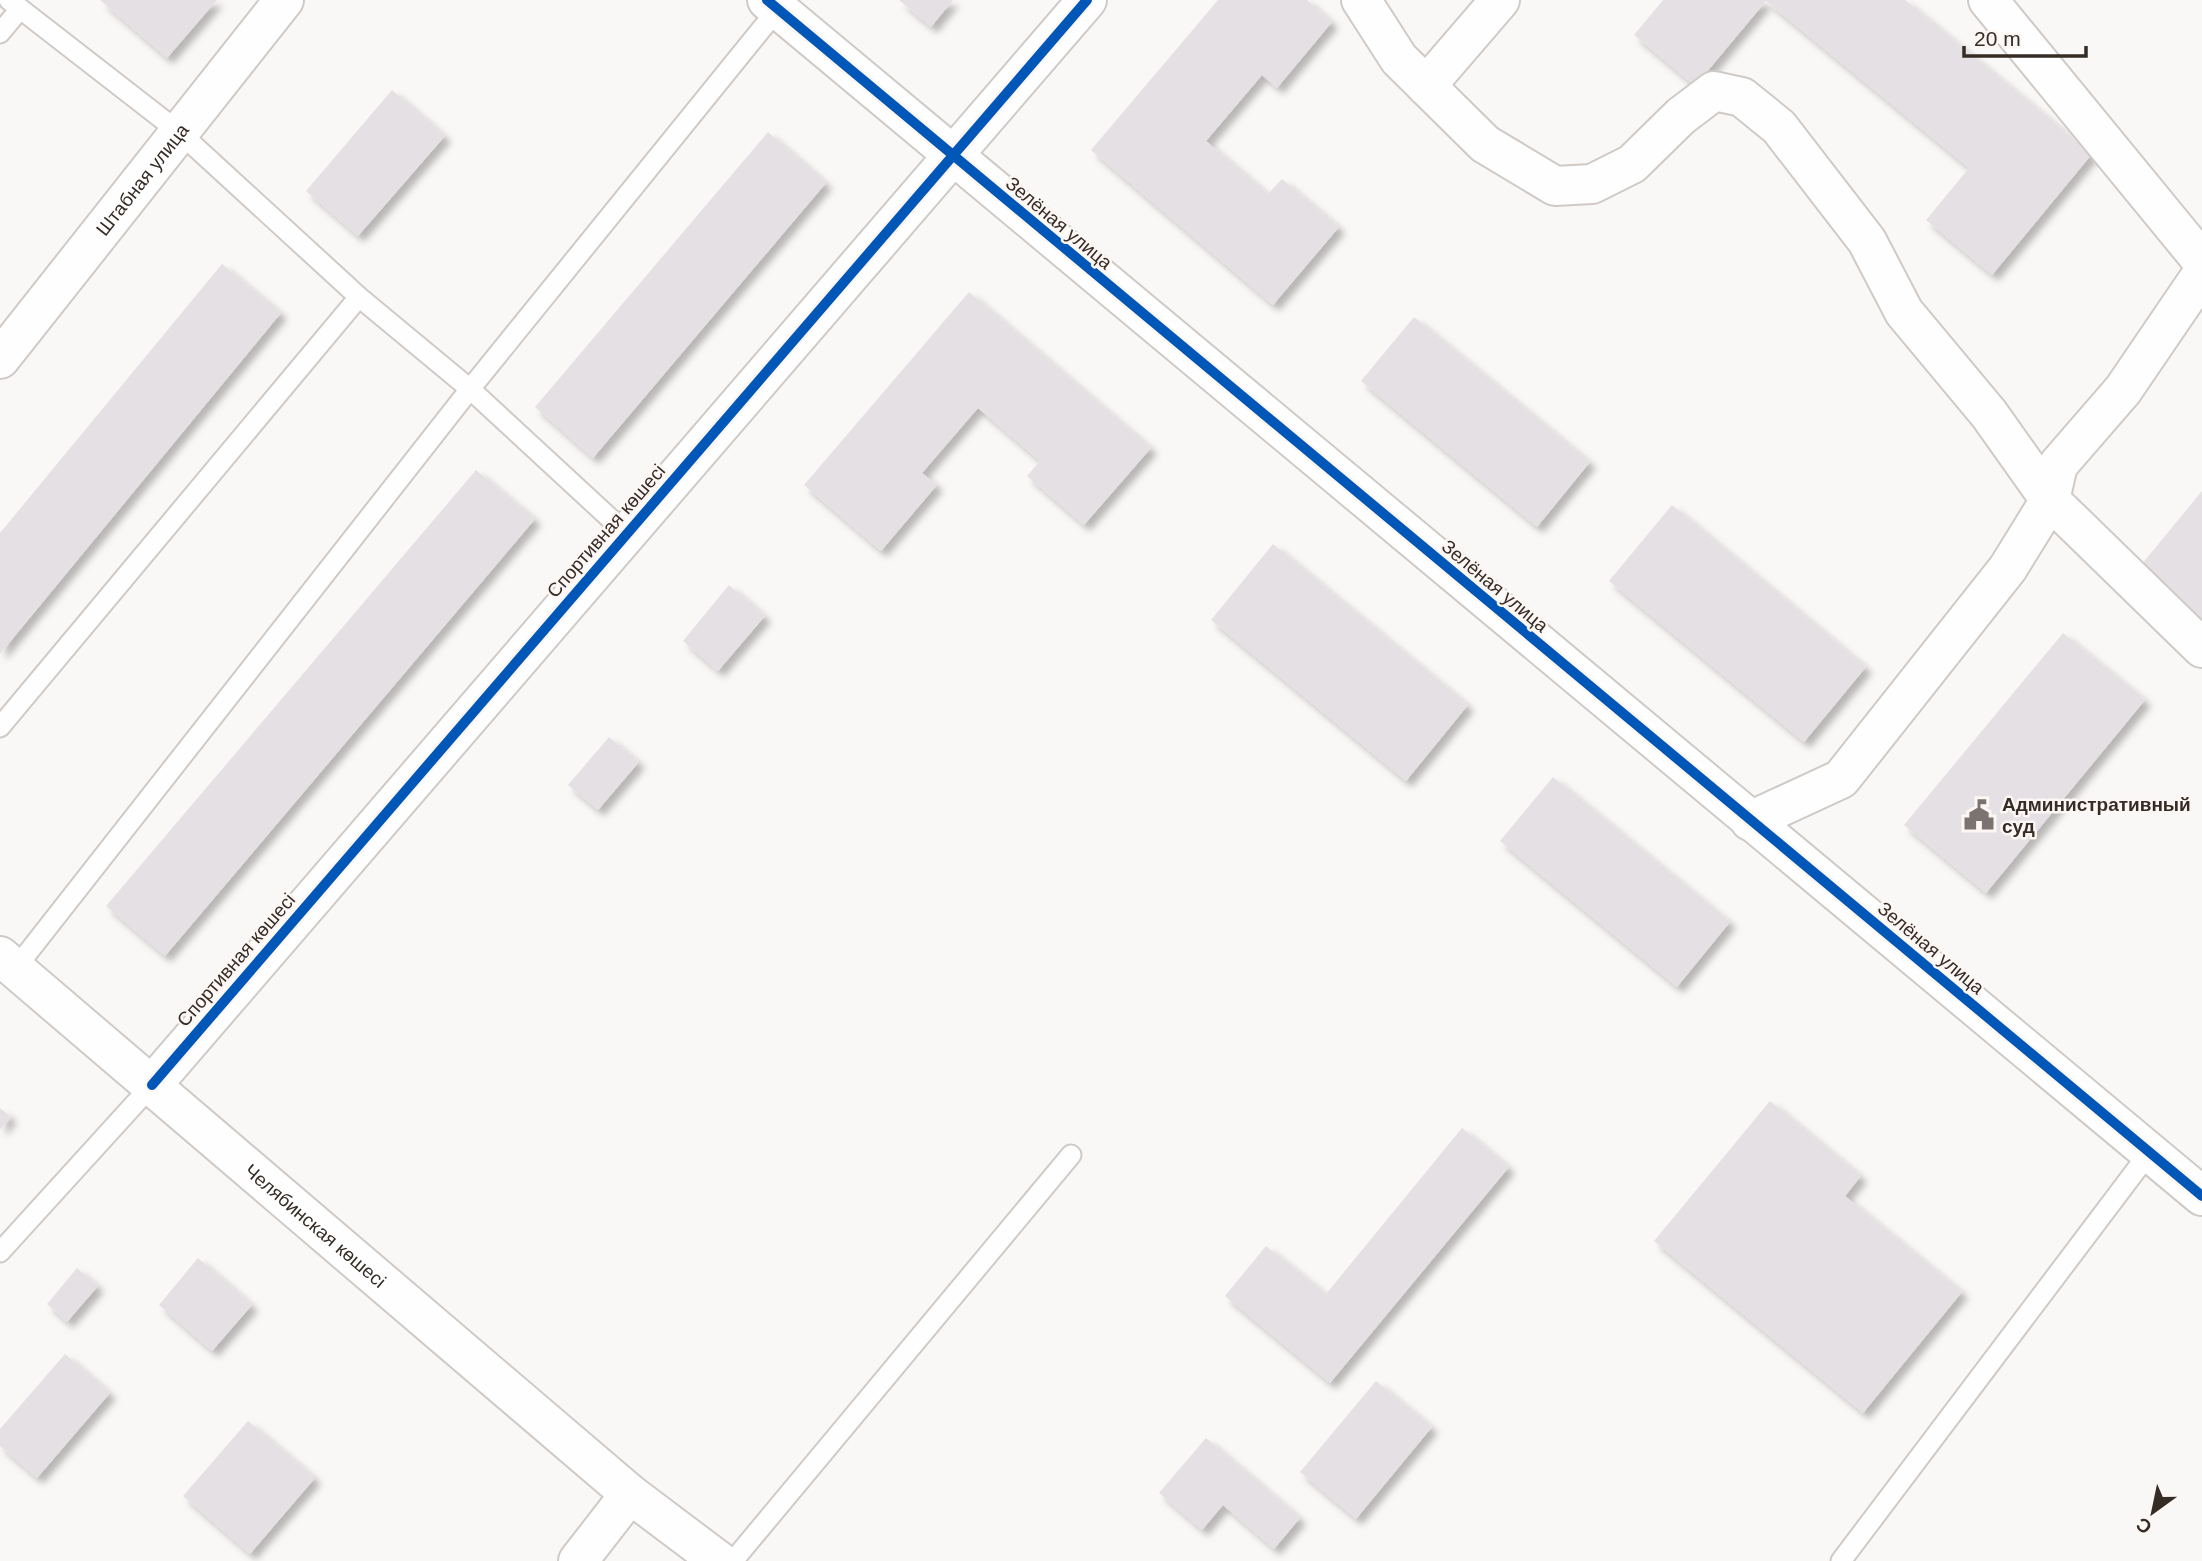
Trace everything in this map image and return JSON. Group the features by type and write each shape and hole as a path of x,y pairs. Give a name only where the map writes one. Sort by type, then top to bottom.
{"street":[{"name":"Штабная улица","path":"0,359 284,0"},
{"name":"Спортивная көшесі","path":"152,1085 1087,0"},
{"path":"1361,0 1399,59 1485,144 1555,186 1592,184 1632,164 1681,116 1714,91 1742,97 1779,127 1811,166 1867,241 1904,312 1989,414 2050,500 2202,648"},
{"path":"1426,86 1500,0"},
{"path":"1987,0 2202,261"},
{"name":"Зелёная улица","path":"776,3 953,157 2202,1196"},
{"path":"1750,821 1841,779 2008,568 2050,500 2058,466 2123,390 2202,274"},
{"name":"Челябинская көшесі","path":"7,963 630,1494 719,1561"},
{"path":"578,1561 630,1494"}],"lane":[{"path":"7,963 470,389 776,3"},
{"path":"0,33 14,5 179,132 359,297 470,389 627,534"},
{"path":"0,727 359,297"},
{"path":"0,1252 152,1085"},
{"path":"1840,1561 2150,1153"},
{"path":"733,1561 1071,1155"}],"building":[{"path":"100,0 217,0 167,58"},
{"path":"899,0 953,0 931,27"},
{"path":"1218,0 1307,0 1332,22 1277,88 1262,75 1206,141 1268,194 1282,179 1339,227 1273,305 1091,150"},
{"path":"1663,0 1905,0 2092,154 1992,275 1926,220 1969,168 1766,1 1695,86 1634,35"},
{"path":"392,90 445,136 358,236 306,191"},
{"path":"768,132 826,183 593,458 535,407"},
{"path":"222,264 281,313 0,654 0,533"},
{"path":"969,292 1151,448 1084,525 1027,476 1040,461 978,408 922,473 937,485 881,551 804,485"},
{"path":"1414,317 1590,462 1537,527 1361,381"},
{"path":"476,470 535,519 165,956 106,906"},
{"path":"2202,491 2202,621 2200,623 2137,570"},
{"path":"1672,505 1866,667 1804,742 1609,581"},
{"path":"1273,544 1468,705 1406,781 1211,620"},
{"path":"729,585 765,616 718,671 683,641"},
{"path":"2063,633 2145,700 1986,893 1904,825"},
{"path":"609,737 639,762 598,810 568,785"},
{"path":"1553,777 1730,922 1677,987 1500,841"},
{"path":"1770,1101 1861,1176 1845,1196 1962,1292 1863,1413 1654,1241"},
{"path":"0,1108 11,1117 0,1130"},
{"path":"1462,1128 1509,1167 1330,1383 1225,1296 1266,1246 1326,1294"},
{"path":"198,1258 252,1305 212,1351 159,1305"},
{"path":"77,1268 98,1286 67,1322 47,1304"},
{"path":"65,1354 110,1393 37,1478 0,1446 0,1429"},
{"path":"1376,1381 1432,1427 1356,1519 1300,1472"},
{"path":"248,1421 315,1478 250,1554 183,1496"},
{"path":"1206,1438 1300,1518 1274,1549 1223,1505 1202,1530 1159,1493"}],"cycle path":[{"path":"767,0 2202,1196"},
{"path":"152,1085 1087,0"}],"place":[{"name":"Административный суд","path":"1979,815"}]}
